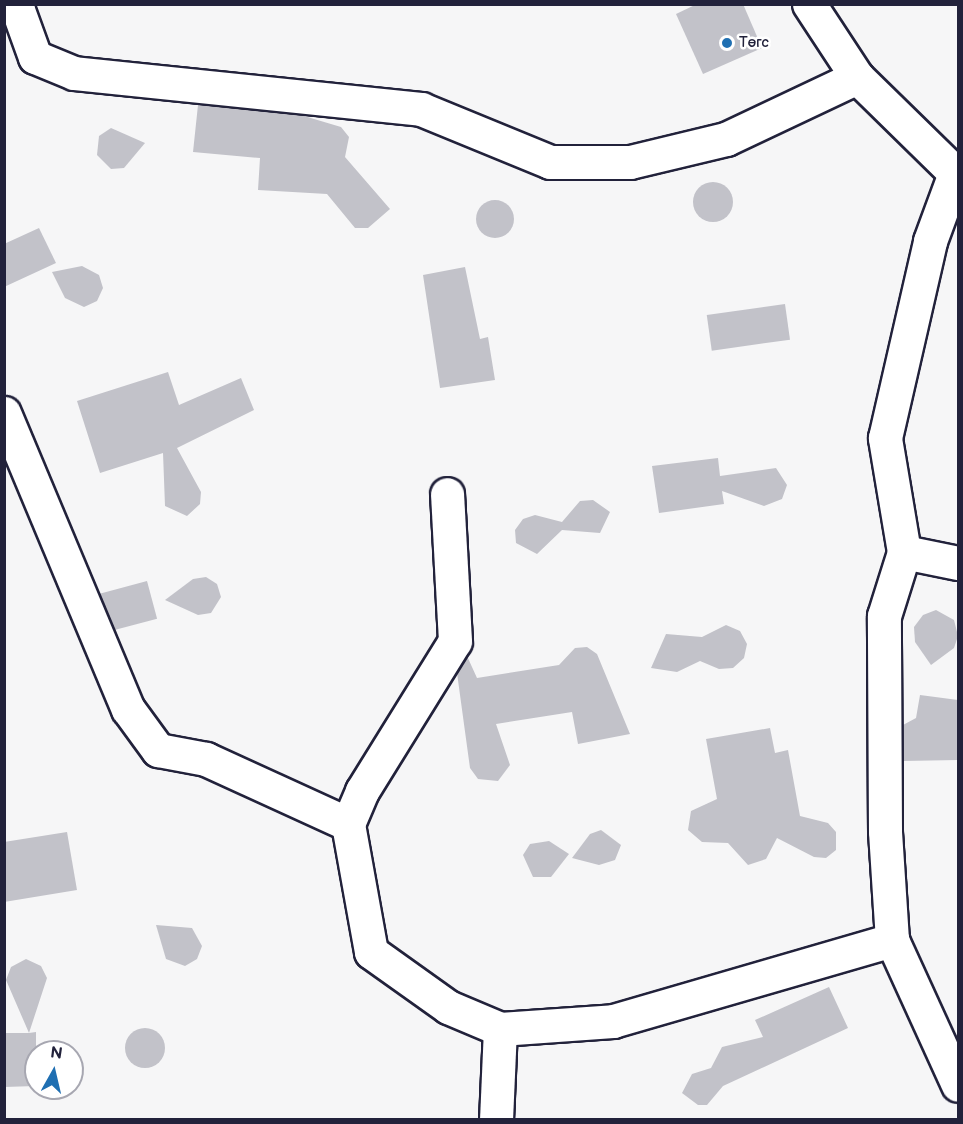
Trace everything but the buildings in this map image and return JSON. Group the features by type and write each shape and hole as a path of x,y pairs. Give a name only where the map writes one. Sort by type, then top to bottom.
{"street":[{"path":"10,4 18,10 35,57 74,73 421,109 550,162 630,162 726,139 857,77"},
{"path":"809,4 857,77 956,174 930,241 885,438 904,552 884,616 885,831 892,940 958,1084"},
{"path":"7,422 128,709 158,750 239,772 348,824"},
{"path":"447,494 455,641 362,791 348,824 371,952 448,1007 500,1029 613,1021 892,940"},
{"path":"904,552 958,563"},
{"path":"496,1119 500,1029"}],"place":[{"name":"Төгс","path":"727,43"}]}
